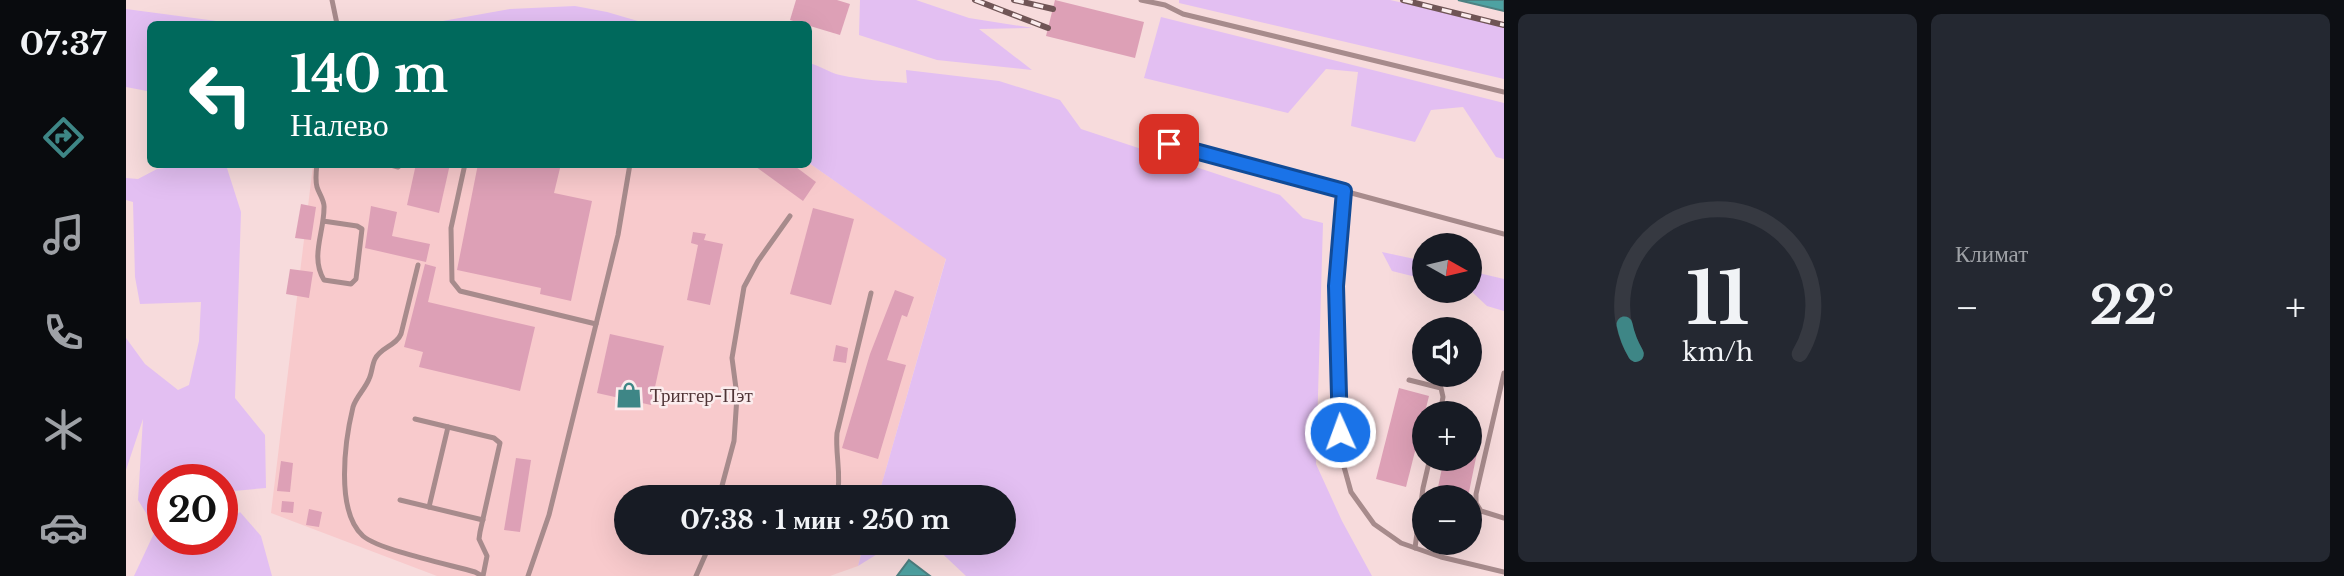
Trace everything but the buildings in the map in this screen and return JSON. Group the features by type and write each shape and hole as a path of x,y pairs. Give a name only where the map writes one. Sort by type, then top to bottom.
{"lane":[{"path":"332,0 336,21"},
{"path":"1141,0 1166,5 1183,13 1504,92"},
{"path":"1169,144 1504,234"},
{"path":"317,168 316,185 325,205 317,262 322,276 329,281 351,284 355,279 362,229 323,221"},
{"path":"464,168 450,228 452,281 455,286 460,291 596,324"},
{"path":"528,576 549,515 618,235 629,168"},
{"path":"1344,191 1336,286 1341,456 1351,492 1374,524 1401,543 1412,547"},
{"path":"722,485 734,441 737,396 732,358 744,287 758,261 790,216"},
{"path":"415,419 494,438 500,443 480,539 487,556 482,576 380,545 364,537 352,523 347,501 344,467 354,405 369,378 376,355 399,340 418,265"},
{"path":"840,485 835,453 837,433 871,293"},
{"path":"1504,373 1476,503 1481,511 1504,518"},
{"path":"1409,380 1441,388 1442,401"},
{"path":"429,507 448,427"},
{"path":"400,500 483,520"},
{"path":"696,576 705,555"},
{"path":"1435,555 1504,572"}],"shaded area":[{"path":"860,0 916,0 969,18 1033,28 979,29 1032,70 937,60 859,35"},
{"path":"1179,0 1390,0 1504,25 1504,79 1179,3"},
{"path":"575,6 638,21 443,21 510,9"},
{"path":"126,9 216,21 147,21 147,91 126,87"},
{"path":"1161,17 1504,103 1504,159 1496,157 1463,107 1431,110 1415,142 1351,126 1358,72 1326,69 1288,113 1144,78"},
{"path":"812,64 836,74 874,80 907,83 906,70 999,81 1060,100 1081,129 1280,195 1303,218 1323,223 1316,464 1342,521 1372,576 966,576 944,555 1016,555 1016,485 881,485 946,259 812,165"},
{"path":"812,165 946,258 881,485 614,485 614,555 861,555 858,566 830,576 437,576 271,513 313,168 812,168"},
{"path":"165,168 227,168 241,212 235,398 265,435 266,488 238,491 238,464 147,464 147,514 138,500 143,419 126,470 126,338 145,364 178,390 189,385 199,341 201,302 140,304 135,277 133,202 126,200 126,178 138,179"},
{"path":"1382,252 1412,258 1412,276 1392,271"},
{"path":"1482,274 1504,279 1504,311 1487,306 1482,301"},
{"path":"240,512 261,536 272,576 134,576 147,548 147,555 238,555"},
{"path":"861,555 876,555 858,566"}],"water":[{"path":"1458,0 1504,0 1504,11"},
{"path":"909,560 930,576 897,576"}],"railway":[{"path":"975,0 1048,28"},
{"path":"1014,0 1053,9"},
{"path":"1403,0 1504,25"}],"place":[{"name":"Триггер-Пэт","path":"629,395"}],"route":[{"path":"1169,144 1344,191 1336,286 1340,432"}]}
